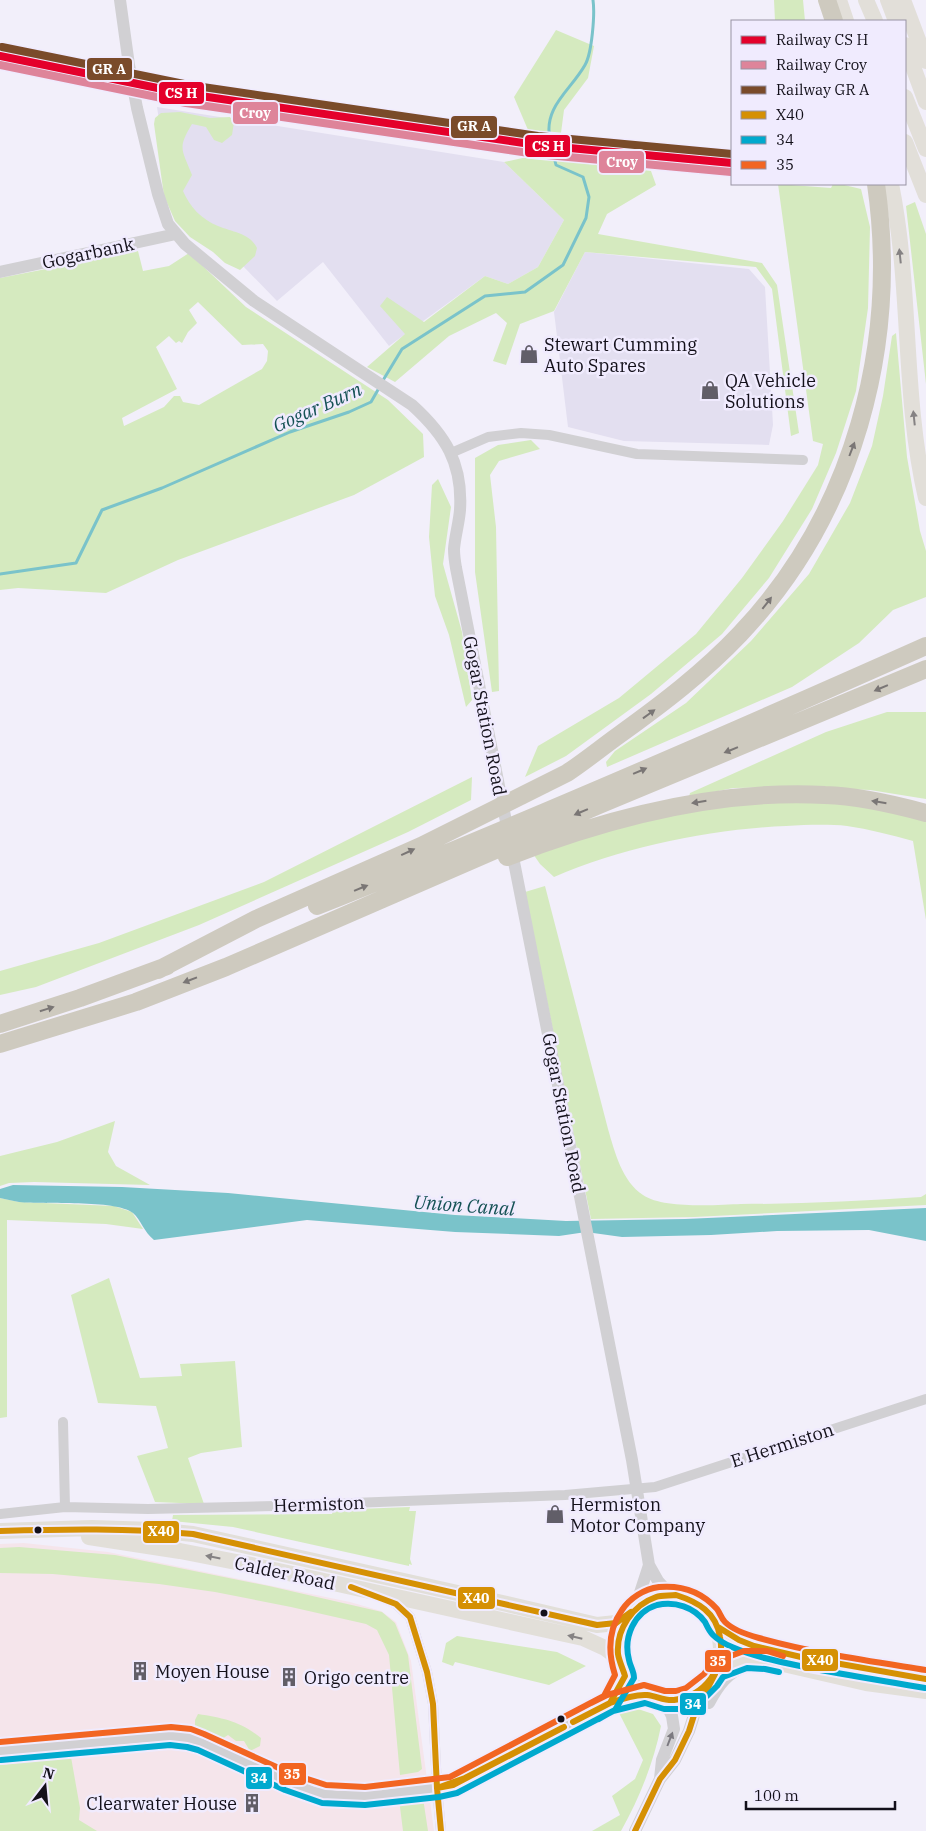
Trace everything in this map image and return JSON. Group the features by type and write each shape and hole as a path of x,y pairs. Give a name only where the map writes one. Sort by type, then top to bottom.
{"highway":[{"path":"827,0 834,20"},
{"path":"158,970 256,920 421,846 567,773 672,697 741,633 765,606 784,580 819,525 834,494 863,414 876,356 882,303 881,234 876,185"},
{"path":"0,1024 158,970 358,890 785,709 926,646"},
{"path":"226,967 590,809 926,669"},
{"path":"0,1044 54,1029 136,1002 529,848 604,824 686,804 754,795 827,795 893,804 926,813"}],"main road":[{"path":"839,0 846,20"},
{"path":"856,0 863,20"},
{"path":"866,0 875,20"},
{"path":"888,0 896,20"},
{"path":"904,0 926,41"},
{"path":"904,0 926,61"},
{"path":"906,48 926,102"},
{"path":"906,99 926,148"},
{"path":"906,145 926,195"},
{"path":"890,185 903,280 916,440 926,498"},
{"name":"Calder Road","path":"0,1531 92,1528 153,1530 193,1534 597,1625 616,1623 633,1610"},
{"name":"Calder Road","path":"34,1531 180,1551 346,1586 583,1638 593,1641 618,1658"},
{"path":"671,1595 699,1604 713,1618 722,1642 721,1656 714,1675 701,1690 677,1700 664,1700 646,1694 634,1686 625,1676 618,1658 617,1645 619,1633 624,1622 633,1610 652,1598 671,1595"},
{"path":"718,1628 754,1646 801,1657 926,1679"},
{"path":"714,1675 746,1659 766,1660 866,1683 926,1691"}],"street":[{"name":"Gogar Station Road","path":"120,0 129,65 138,108 162,210 168,224 185,244 254,301 412,405 431,422 451,453 459,484 460,509 454,548 456,568 637,1489 649,1565 658,1581 671,1595"},
{"name":"Gogarbank","path":"0,272 176,234"},
{"path":"451,453 488,437 521,433 549,435 637,454 803,460"},
{"name":"E Hermiston","path":"637,1489 655,1487 926,1399"},
{"path":"63,1422 65,1507"},
{"name":"Hermiston","path":"0,1514 65,1507 148,1509 274,1506 565,1495 637,1489"},
{"name":"Gogar Station Road","path":"633,1610 649,1565"},
{"path":"346,1586 396,1604 410,1617 427,1672 433,1704 441,1831"},
{"path":"689,1731 702,1716 716,1690 725,1678 733,1672 752,1666 804,1670"},
{"path":"635,1831 660,1779 675,1760 689,1731 695,1712 714,1675"},
{"path":"610,1703 625,1676"},
{"path":"0,1751 170,1736 189,1738 301,1787 324,1794 365,1796 453,1785 610,1703 646,1694"},
{"path":"660,1779 662,1760 674,1729 672,1716 664,1700"}],"shaded area":[{"path":"157,107 504,162 564,220 538,267 508,284 485,276 389,346 323,262 277,301 242,265 172,207"},
{"path":"585,252 749,269 765,287 773,425 769,445 624,441 568,427 554,312"},
{"path":"24,1543 108,1552 350,1602 381,1611 396,1622 411,1661 434,1831 0,1831 0,1544"}],"green space":[{"path":"774,0 803,0 805,20 775,20"},
{"path":"556,30 594,46 588,78 564,110 561,133 531,137 514,97"},
{"path":"180,112 210,118 230,117 234,122 232,135 222,143 214,140 206,127 192,124 184,139 183,149 192,175 183,191 189,202 206,220 245,236 254,243 257,248 255,256 240,270 225,263 213,252 190,237 175,221 164,196 154,124 155,118 161,113"},
{"path":"527,157 651,171 656,185 607,214 598,234 762,263 777,285 799,433 791,436 772,289 756,267 585,252 554,311 520,324 506,365 493,361 507,323 496,313 449,336 395,382 367,367 405,334 380,306 387,297 424,322 485,276 508,284 538,267 564,220 504,162"},
{"path":"778,185 831,188 832,185 844,185 861,189 870,227 868,308 856,391 836,453 812,509 769,578 722,634 651,694 566,756 525,777 538,746 619,698 696,634 742,578 783,521 818,465 823,444 813,441"},
{"path":"915,202 926,234 926,384 906,206"},
{"path":"138,251 143,271 169,266 189,253 246,307 388,400 423,434 424,457 354,495 178,560 106,593 18,588 0,590 0,278","holes":["198,302 242,345 263,344 268,351 267,361 262,369 199,405 183,402 180,396 174,396 164,407 124,426 122,418 177,389 156,347 169,336 176,343 179,341 182,343 188,332 197,323 189,310"]},
{"path":"896,333 907,457 920,531 926,551 926,597 893,610 859,643 792,687 607,767 606,762 615,751 686,703 751,641 809,574 850,503 872,446 883,396 892,336"},
{"path":"531,440 540,449 499,461 490,475 496,527 499,691 492,692 475,572 475,458 498,445"},
{"path":"438,479 451,507 443,564 462,632 472,700 466,707 449,635 435,596 429,537 432,485"},
{"path":"887,712 926,712 926,799 870,790 796,787 733,788 689,797 690,793 826,732"},
{"path":"472,777 471,800 408,832 199,925 36,987 0,995 0,971 99,943 264,882"},
{"path":"754,795 926,813 926,920 913,841 855,827 839,825 786,826 728,831 638,848 581,866 554,877 540,864 529,848"},
{"path":"545,886 617,1157 630,1182 643,1195 663,1202 705,1205 854,1201 921,1197 926,1194 926,1205 694,1217 591,1219 525,892"},
{"path":"115,1121 108,1152 116,1166 150,1185 34,1182 9,1183 0,1186 0,1156 57,1142"},
{"path":"0,1198 19,1202 114,1206 132,1212 143,1229 106,1224 7,1220 7,1417 0,1418"},
{"path":"109,1278 140,1378 182,1376 180,1364 235,1361 242,1447 201,1453 188,1458 204,1504 155,1502 137,1456 168,1448 156,1406 98,1403 71,1295"},
{"path":"410,1507 409,1511 416,1511 410,1559 412,1565 409,1564 409,1566 233,1527 172,1521 173,1515 332,1514 333,1510"},
{"path":"19,1547 115,1555 269,1586 382,1612 395,1623 408,1655 422,1769 418,1772 400,1775 389,1655 377,1630 366,1624 215,1592 159,1584 53,1574 0,1573 0,1548"},
{"path":"457,1636 557,1652 586,1666 549,1685 455,1662 453,1666 442,1662 446,1643"},
{"path":"635,1708 653,1714 661,1726 650,1767 640,1793 621,1831 592,1831 620,1815 612,1796 635,1779 643,1760 618,1711"},
{"path":"198,1714 223,1719 246,1728 261,1738 260,1746 250,1751 244,1741 236,1741 228,1735 222,1739 209,1735 195,1727 195,1720"},
{"path":"71,1757 80,1808 79,1820 97,1831 0,1831 0,1765"},
{"path":"423,1798 428,1831 403,1831 399,1799"}],"water":[{"path":"13,1185 122,1187 228,1193 455,1215 566,1221 685,1219 926,1208 926,1241 869,1230 777,1231 622,1237 586,1232 559,1236 455,1232 307,1220 154,1240 136,1216 124,1209 96,1204 30,1203 0,1198 0,1189"}],"waterway":[{"name":"Gogar Burn","path":"550,139 549,128 554,108 579,74 587,59 594,14 593,0"},
{"name":"Gogar Burn","path":"382,382 402,349 485,296 525,292 563,265 586,218 589,197 583,177 556,165 553,153"},
{"name":"Gogar Burn","path":"0,574 76,563 102,510 162,488 290,432 349,412 371,402 379,388"}],"transit line":[{"path":"2,47 189,85 538,136 731,154"},
{"path":"0,56 187,94 537,145 731,163"},
{"name":"X40","path":"0,1531 96,1530 193,1534 597,1625 616,1623 631,1612"},
{"name":"X40","path":"351,1587 396,1604 410,1617 427,1672 433,1704 441,1831"},
{"name":"35","path":"0,1742 171,1727 191,1729 292,1774 326,1785 365,1787 450,1777 604,1696 615,1675 610,1650 617,1618 633,1598 643,1592 659,1587 676,1587 691,1590 711,1603 728,1625 755,1637 821,1652 926,1670"},
{"name":"X40","path":"676,1595 692,1601 705,1609 718,1628 721,1648 720,1659 711,1679 695,1693 674,1700 642,1695 610,1703 625,1676 618,1654 618,1645 623,1627 633,1612 648,1601 658,1596 676,1595"},
{"name":"34","path":"1,1760 170,1745 198,1750 285,1790 322,1803 365,1805 439,1797 457,1793 615,1710 634,1678 628,1651 629,1634 632,1626 636,1619 649,1608 664,1604 684,1606 690,1609 701,1617 710,1632 717,1639 750,1654 805,1667 925,1688"},
{"name":"X40","path":"718,1627 739,1640 754,1646 801,1657 926,1679"},
{"name":"35","path":"591,1703 607,1695 644,1685 665,1691 676,1691 686,1688 704,1674 712,1663 744,1651 767,1651 783,1656"},
{"name":"34","path":"599,1719 613,1711 645,1703 664,1709 679,1709 707,1696 723,1677 747,1668 779,1672"},
{"name":"X40","path":"635,1831 660,1779 675,1760 689,1731 695,1712 715,1674"},
{"name":"X40","path":"573,1722 610,1703"},
{"name":"X40","path":"573,1722 610,1703"},
{"name":"X40","path":"564,1727 453,1785 437,1788 465,1778 564,1727"}],"rail line":[{"name":"Croy","path":"0,65 186,103 536,154 731,172"}],"place":[{"name":"Stewart Cumming Auto Spares","path":"529,354"},
{"name":"QA Vehicle Solutions","path":"710,390"},
{"name":"Hermiston Motor Company","path":"555,1514"},
{"name":"Moyen House","path":"140,1671"},
{"name":"Origo centre","path":"289,1677"},
{"name":"Clearwater House","path":"252,1803"}],"water label":[{"name":"Union Canal","path":"464,1205"}]}
